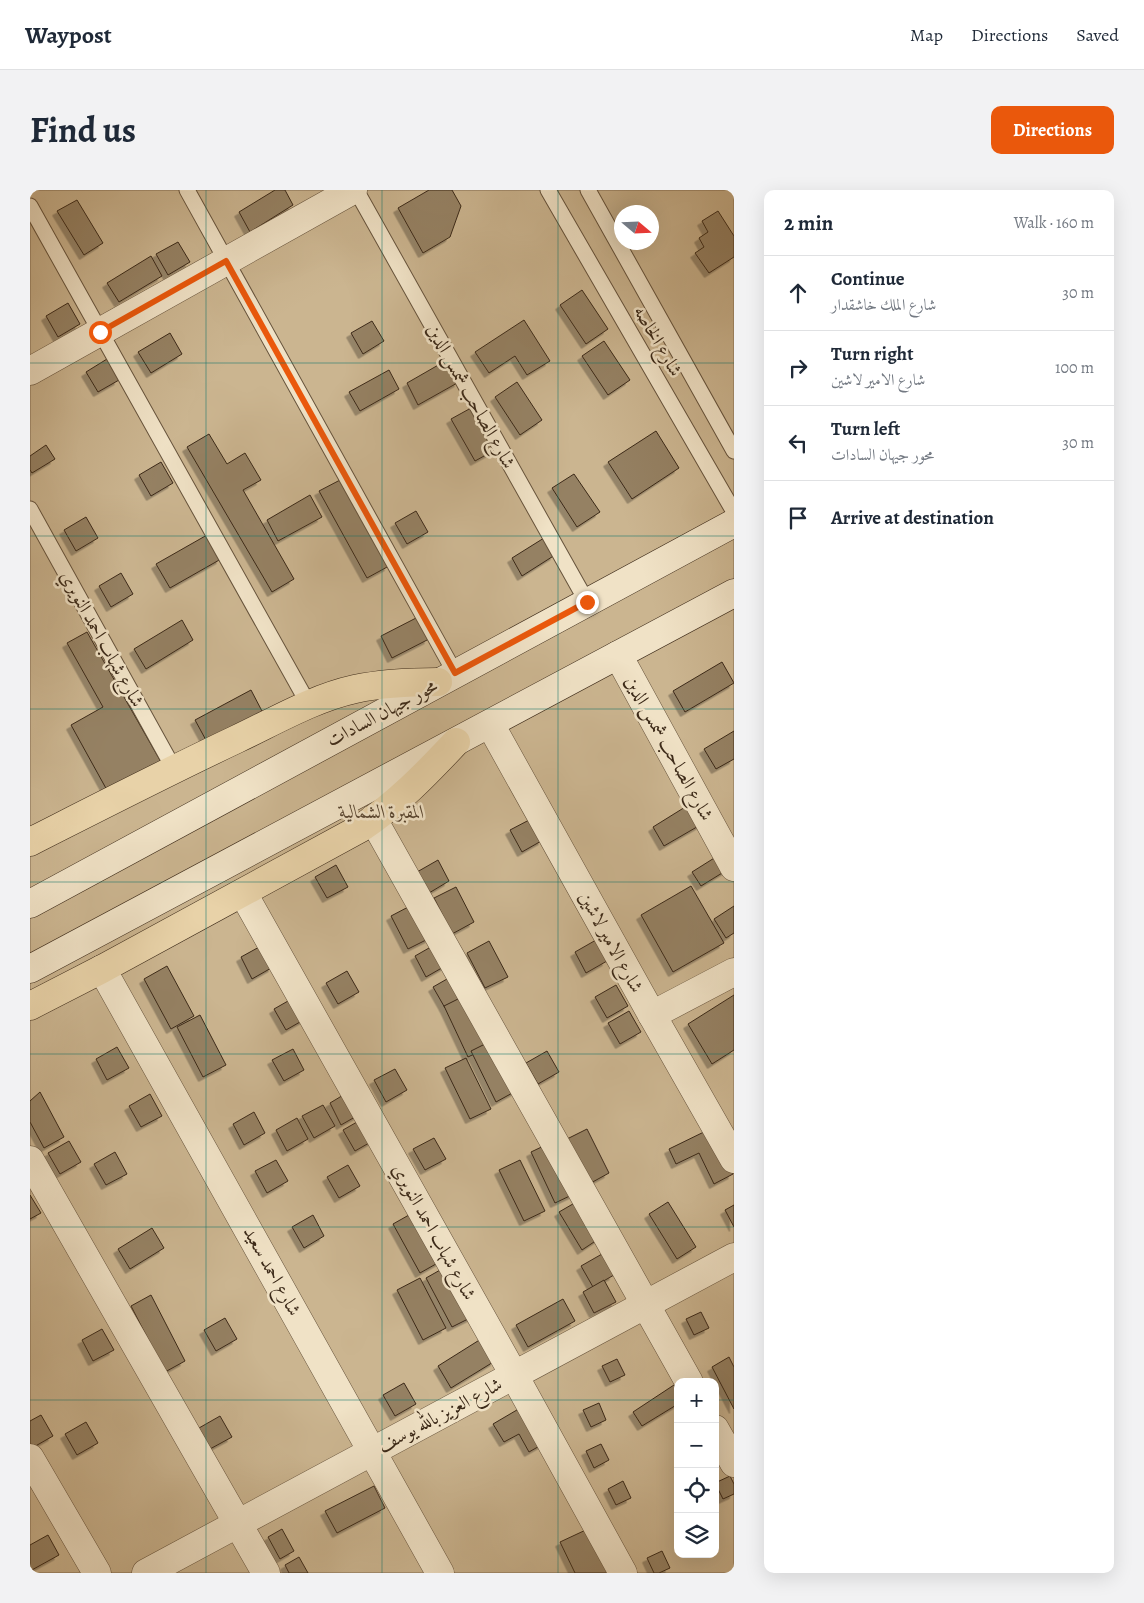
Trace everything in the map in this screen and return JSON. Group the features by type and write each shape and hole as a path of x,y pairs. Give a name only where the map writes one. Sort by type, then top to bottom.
{"highway":[{"path":"30,840 308,705 354,689 380,684 447,678"},
{"path":"30,1006 333,844 373,819 411,789 456,742"}],"street":[{"path":"30,371 354,190"},
{"name":"محور جيهان السادات","path":"30,904 734,523"},
{"path":"30,969 734,593"},
{"name":"شارع الصاحب شمس الدين","path":"618,655 734,867"},
{"name":"شارع الامير لاشين","path":"490,724 734,1159"},
{"path":"373,819 687,1378"},
{"name":"شارع شهاب احمد النويري","path":"243,893 624,1573"},
{"name":"شارع احمد سعيد","path":"102,969 440,1573"},
{"path":"652,1015 734,972"},
{"path":"30,1160 266,1573"},
{"name":"شارع العزيز بالله يوسف","path":"146,1573 734,1257"},
{"path":"719,1436 734,1463"},
{"path":"30,1458 96,1573"}],"lane":[{"path":"187,190 447,678"},
{"name":"شارع الصاحب شمس الدين","path":"354,190 587,602"},
{"name":"شارع الخاصه","path":"548,190 734,512"},
{"name":"شارع الخاصه","path":"588,190 734,451"},
{"path":"30,206 308,705"},
{"name":"شارع شهاب احمد النويري","path":"30,509 174,769"}],"green space":[{"name":"المقبرة الشمالية","path":"30,190 734,190 734,1573 30,1573"}],"building":[{"path":"275,190 285,190 293,205 250,232 239,212"},
{"path":"429,190 452,190 461,206 450,237 423,253 398,208"},
{"path":"77,200 103,243 84,255 57,211"},
{"path":"718,211 734,236 734,257 709,273 695,253 704,247 699,238 708,232 702,221"},
{"path":"178,242 190,262 168,275 156,254"},
{"path":"151,256 162,276 119,302 107,283"},
{"path":"582,290 608,329 586,344 560,305"},
{"path":"68,303 80,324 58,337 46,316"},
{"path":"524,320 550,361 527,375 515,356 489,373 475,352"},
{"path":"372,321 384,341 363,354 351,333"},
{"path":"170,333 182,354 151,373 138,352"},
{"path":"604,341 630,380 608,395 582,356"},
{"path":"107,359 119,380 98,392 86,372"},
{"path":"447,360 459,382 418,405 407,383"},
{"path":"389,370 399,389 360,411 349,392"},
{"path":"517,382 542,420 520,435 495,397"},
{"path":"471,408 495,450 475,461 451,419"},
{"path":"656,431 679,468 632,499 608,462"},
{"path":"209,434 227,464 245,453 261,480 243,490 294,579 272,592 187,447"},
{"path":"46,445 55,459 32,473 30,470 30,456"},
{"path":"161,462 173,483 151,496 139,475"},
{"path":"574,474 600,512 577,527 552,488"},
{"path":"342,479 389,566 367,578 319,491"},
{"path":"310,495 322,517 278,541 267,520"},
{"path":"416,511 428,532 407,544 395,523"},
{"path":"86,517 98,538 76,551 64,530"},
{"path":"207,535 221,559 170,588 156,564"},
{"path":"544,538 555,555 522,576 512,558"},
{"path":"121,573 133,594 111,607 99,586"},
{"path":"418,617 429,639 392,658 381,636"},
{"path":"182,620 193,640 146,669 134,649"},
{"path":"87,632 161,762 108,792 71,725 103,707 67,643"},
{"path":"722,662 734,683 685,712 673,691"},
{"path":"251,690 263,713 207,742 195,720"},
{"path":"734,731 734,759 716,769 704,749"},
{"path":"690,804 702,824 664,846 653,827"},
{"path":"531,819 543,840 522,852 510,830"},
{"path":"719,855 727,870 701,886 692,872"},
{"path":"438,860 449,881 429,893 417,872"},
{"path":"336,865 348,887 327,898 315,877"},
{"path":"691,886 724,943 673,972 641,915"},
{"path":"456,887 474,922 452,934 434,898"},
{"path":"412,905 430,938 408,949 391,916"},
{"path":"734,906 734,933 726,938 714,919"},
{"path":"596,940 607,961 586,973 575,952"},
{"path":"489,941 508,977 485,988 467,953"},
{"path":"436,944 447,965 426,977 415,956"},
{"path":"261,946 273,967 252,979 241,957"},
{"path":"167,966 194,1016 171,1029 144,979"},
{"path":"347,971 359,992 338,1004 326,983"},
{"path":"454,975 466,996 445,1008 433,987"},
{"path":"616,985 628,1006 607,1018 595,997"},
{"path":"734,995 734,1050 712,1064 688,1024"},
{"path":"464,996 489,1047 468,1057 444,1006"},
{"path":"295,997 307,1018 286,1030 274,1009"},
{"path":"629,1011 641,1032 620,1044 608,1023"},
{"path":"200,1015 226,1065 203,1077 177,1027"},
{"path":"491,1041 516,1091 496,1102 471,1051"},
{"path":"117,1047 129,1068 107,1080 96,1059"},
{"path":"293,1049 304,1070 284,1081 272,1060"},
{"path":"547,1051 559,1072 538,1084 526,1063"},
{"path":"466,1058 491,1109 470,1119 445,1068"},
{"path":"395,1069 407,1090 386,1102 374,1080"},
{"path":"350,1091 362,1113 341,1125 330,1103"},
{"path":"40,1092 64,1137 44,1148 30,1122 30,1101"},
{"path":"150,1094 162,1116 141,1127 129,1106"},
{"path":"323,1105 335,1126 314,1138 302,1116"},
{"path":"254,1112 265,1133 244,1145 233,1124"},
{"path":"297,1118 308,1139 287,1151 276,1130"},
{"path":"364,1118 376,1139 355,1151 343,1130"},
{"path":"587,1129 609,1173 589,1184 567,1139"},
{"path":"710,1129 733,1174 714,1184 699,1153 676,1164 669,1149"},
{"path":"434,1138 446,1159 425,1170 413,1149"},
{"path":"69,1141 81,1162 60,1174 48,1153"},
{"path":"552,1142 576,1193 555,1203 531,1152"},
{"path":"115,1152 127,1174 106,1185 94,1164"},
{"path":"276,1160 288,1181 267,1193 255,1171"},
{"path":"520,1160 545,1211 524,1221 499,1170"},
{"path":"348,1165 360,1186 339,1198 327,1177"},
{"path":"30,1195 41,1213 30,1219"},
{"path":"578,1201 600,1238 582,1250 559,1212"},
{"path":"668,1202 696,1247 677,1259 649,1214"},
{"path":"734,1205 734,1227 725,1210"},
{"path":"416,1211 443,1260 420,1273 393,1224"},
{"path":"313,1215 324,1236 304,1248 292,1227"},
{"path":"152,1228 164,1248 130,1269 118,1249"},
{"path":"602,1254 614,1275 593,1287 581,1266"},
{"path":"449,1265 476,1315 452,1327 426,1278"},
{"path":"420,1278 446,1328 423,1340 397,1290"},
{"path":"604,1280 616,1302 594,1313 583,1292"},
{"path":"151,1295 185,1361 165,1372 131,1306"},
{"path":"563,1299 575,1321 528,1347 516,1325"},
{"path":"701,1312 709,1328 694,1335 686,1319"},
{"path":"225,1318 237,1339 216,1351 204,1330"},
{"path":"102,1329 114,1350 93,1361 82,1340"},
{"path":"481,1339 495,1361 451,1388 438,1366"},
{"path":"729,1357 734,1367 734,1409 719,1378 712,1367"},
{"path":"617,1359 625,1375 610,1382 602,1366"},
{"path":"404,1383 416,1404 395,1416 383,1395"},
{"path":"674,1385 674,1406 642,1426 633,1412"},
{"path":"599,1403 606,1420 591,1427 583,1410"},
{"path":"522,1407 543,1444 529,1452 519,1434 504,1442 493,1424"},
{"path":"41,1415 53,1436 32,1448 30,1444 30,1421"},
{"path":"220,1416 232,1437 210,1449 199,1428"},
{"path":"86,1422 98,1443 77,1455 65,1434"},
{"path":"601,1444 609,1460 594,1468 586,1451"},
{"path":"730,1476 734,1484 734,1494 723,1499 719,1491 719,1481"},
{"path":"623,1481 631,1498 616,1505 608,1489"},
{"path":"374,1486 385,1508 337,1533 325,1511"},
{"path":"590,1528 612,1573 575,1573 560,1542"},
{"path":"282,1529 294,1551 280,1559 268,1537"},
{"path":"48,1535 59,1555 30,1571 30,1545"},
{"path":"662,1551 670,1568 654,1573 647,1558"},
{"path":"299,1557 308,1573 289,1573 285,1565"}],"route":[{"path":"100,332 226,261 455,673 587,602"}]}
